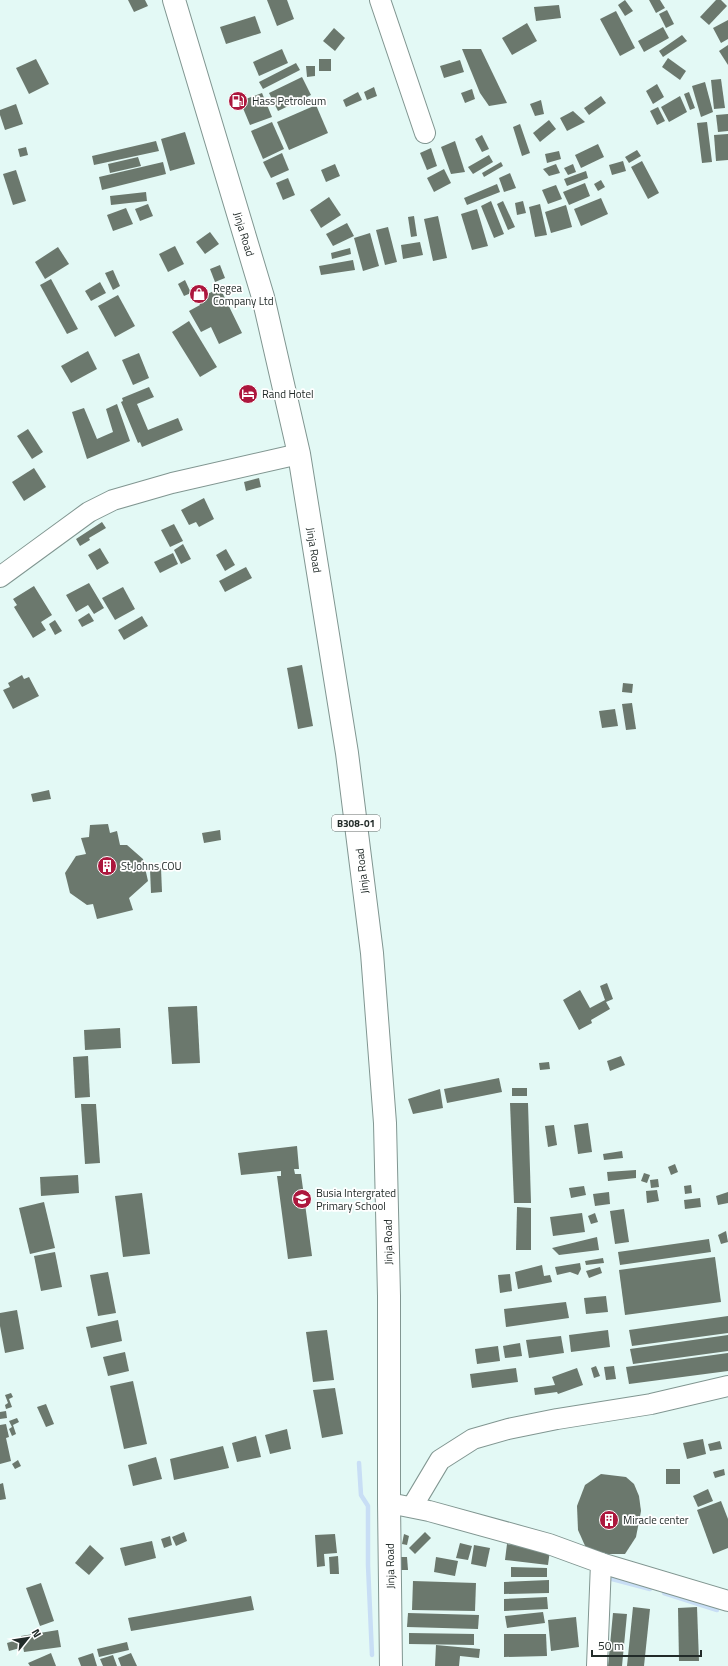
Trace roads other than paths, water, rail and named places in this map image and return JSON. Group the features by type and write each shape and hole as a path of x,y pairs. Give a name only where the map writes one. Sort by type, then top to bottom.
{"main road":[{"name":"Jinja Road","path":"174,0 263,297 299,454 347,753 372,953 385,1131 389,1296 390,1666"}],"street":[{"path":"380,0 425,133"},
{"path":"0,577 89,512 113,500 172,483 299,454"},
{"path":"412,1507 440,1460 474,1439 508,1429 557,1419 650,1404 728,1386"},
{"path":"389,1503 412,1507 549,1544 602,1563 728,1601"},
{"path":"598,1666 602,1563"}],"waterway":[{"path":"359,1463 361,1495 368,1506 368,1565 372,1655"},
{"path":"612,1579 650,1589"},
{"path":"664,1593 717,1610"}],"place":[{"name":"Hass Petroleum","path":"238,101"},
{"name":"Regea Company Ltd","path":"199,294"},
{"name":"Rand Hotel","path":"248,394"},
{"name":"St Johns COU","path":"107,866"},
{"name":"Busia Intergrated Primary School","path":"302,1199"},
{"name":"Miracle center","path":"609,1520"}]}
